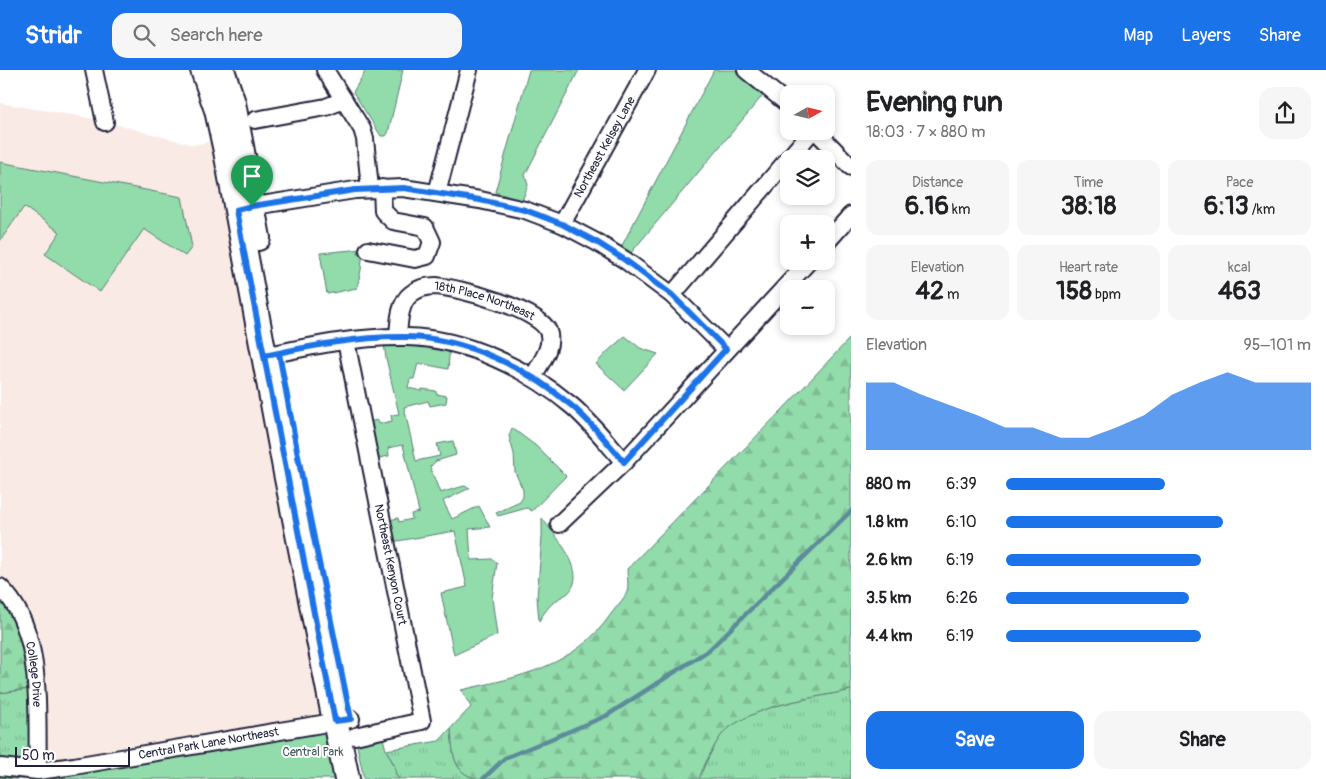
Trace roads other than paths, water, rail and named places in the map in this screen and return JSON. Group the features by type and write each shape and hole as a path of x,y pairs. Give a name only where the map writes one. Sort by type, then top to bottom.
{"street":[{"path":"94,70 105,122"},
{"path":"203,70 217,110 244,208 347,725 364,779"},
{"path":"222,70 233,103 244,208"},
{"path":"325,70 353,113 365,139 383,211 393,221 425,227 432,242 427,256 415,259 368,250"},
{"path":"437,193 469,70"},
{"name":"Northeast Kelsey Lane","path":"562,224 647,70"},
{"path":"746,70 780,98"},
{"path":"255,120 326,107 344,100"},
{"path":"672,295 806,140"},
{"path":"823,140 851,168"},
{"path":"244,208 376,188 404,188 480,200 519,209 562,224 625,260 672,295 726,349"},
{"path":"835,232 851,215"},
{"path":"559,524 624,462 801,270"},
{"name":"18th Place Northeast","path":"398,337 403,305 409,295 422,287 436,286 483,296 529,314 540,320 548,330 550,343 533,377"},
{"path":"272,355 346,341 398,337 428,338 450,343 502,361 533,377 573,407 624,462"},
{"name":"Northeast Kenyon Court","path":"346,341 422,721 347,725"},
{"name":"College Drive","path":"0,588 10,596 31,645 36,688 38,771"},
{"path":"347,725 348,779"},
{"name":"Central Park Lane Northeast","path":"0,767 38,771 347,725"}],"waterway":[{"path":"483,779 505,758 606,716 709,650 851,511"}],"park label":[{"name":"Central Park","path":"313,752"}]}
